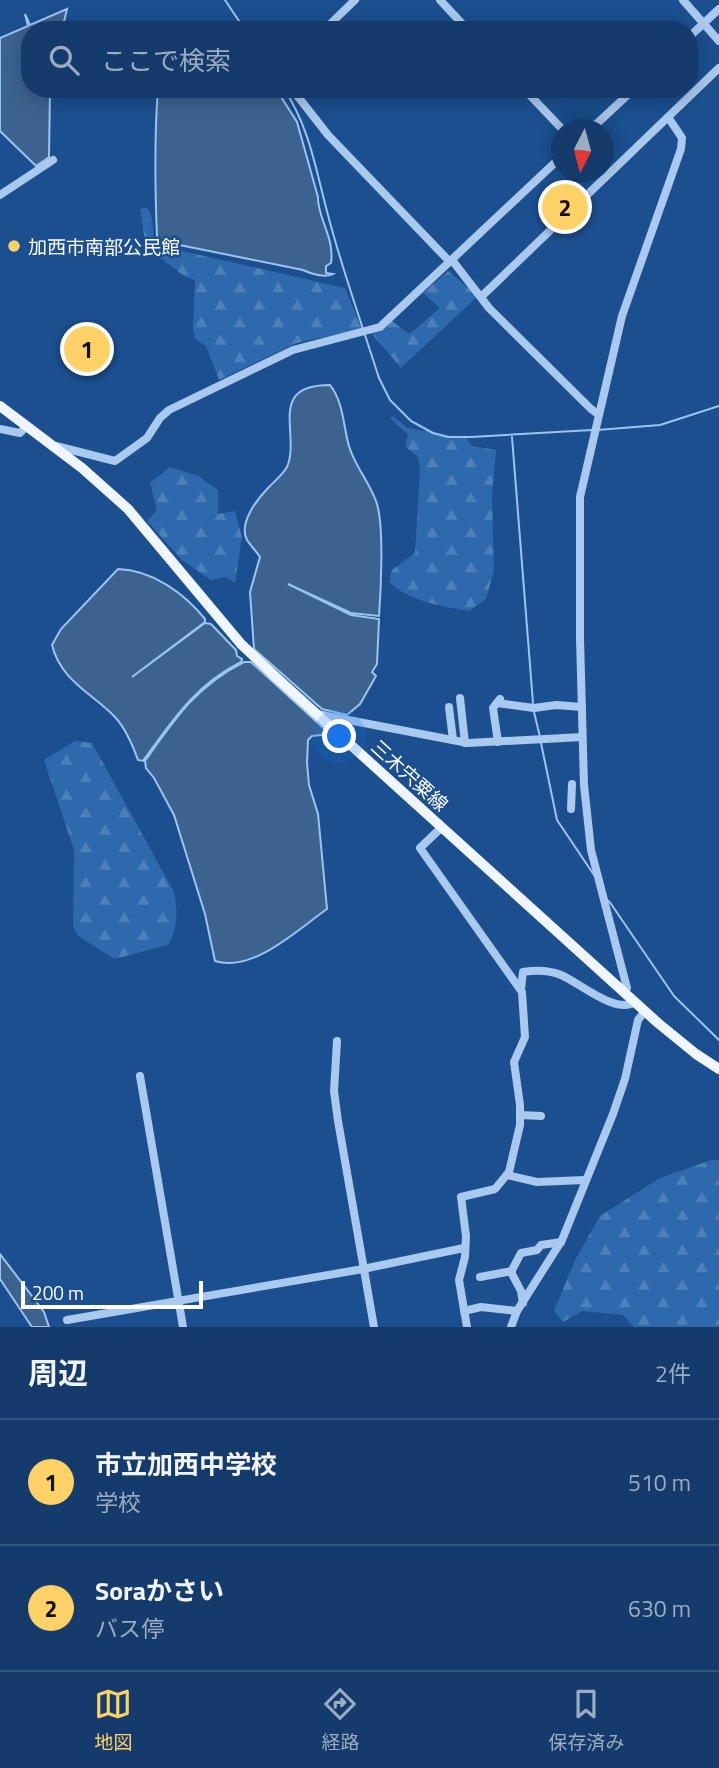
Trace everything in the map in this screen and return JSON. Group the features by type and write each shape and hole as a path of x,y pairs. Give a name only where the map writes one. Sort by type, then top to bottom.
{"main road":[{"name":"三木宍粟線","path":"0,407 82,468 128,509 242,644 645,1012 678,1041 719,1069"}],"street":[{"path":"333,21 355,0"},
{"path":"440,0 460,21"},
{"path":"683,0 719,41"},
{"path":"698,29 719,9"},
{"path":"698,88 719,68"},
{"path":"299,98 328,135 451,261 481,297 566,385 598,414"},
{"path":"532,98 552,119"},
{"path":"602,119 624,98"},
{"path":"481,297 688,98"},
{"path":"624,992 626,988 591,850 584,785 580,497 622,316 681,149 682,138 668,117"},
{"path":"0,195 53,160"},
{"path":"53,447 115,461 147,438 160,418 169,410 293,350 380,327 551,166"},
{"path":"0,429 20,433 26,427"},
{"path":"460,698 465,743"},
{"path":"498,742 493,708 498,701 526,707 582,707"},
{"path":"449,707 453,740"},
{"path":"317,714 465,743 583,737"},
{"path":"584,785 569,784 572,807 586,805"},
{"path":"442,827 420,848 521,989"},
{"path":"467,1327 459,1280 466,1257 461,1197 495,1189 507,1175 516,1148 520,1115 514,1062 525,1037 521,989 523,972 545,971 559,974 618,1005 629,1006 635,1002"},
{"path":"511,1327 517,1311 561,1242 613,1115 625,1079 638,1020 645,1012"},
{"path":"337,1041 334,1091 374,1327"},
{"path":"140,1076 183,1327"},
{"path":"520,1115 541,1116"},
{"path":"507,1175 537,1182 585,1180"},
{"path":"523,1303 512,1271 521,1253 537,1250 541,1245 561,1242"},
{"path":"67,1320 363,1269 464,1248"},
{"path":"480,1277 512,1271"},
{"path":"464,1311 481,1307 517,1311"}],"green space":[{"path":"140,209 148,209 160,246 345,288 362,329 296,343 219,380 206,346 195,339 195,280 184,276 146,247"},
{"path":"448,271 478,296 401,368 372,334 392,321 409,334 413,331 440,308 423,293"},
{"path":"393,416 407,428 466,438 472,446 496,450 492,495 494,571 486,599 469,611 417,599 389,582 392,570 415,553 420,469 418,457 405,446 408,435 390,418"},
{"path":"170,467 198,476 218,490 218,514 235,511 242,537 235,583 226,577 211,580 182,560 147,521 157,510 150,483"},
{"path":"75,741 92,743 174,892 176,919 168,945 114,959 77,935 73,925 74,850 44,760"},
{"path":"711,1160 719,1160 719,1327 634,1327 623,1315 582,1311 563,1322 554,1311 575,1260 600,1216 660,1178"}],"shaded area":[{"path":"67,9 64,21 39,21"},
{"path":"21,29 21,98 50,98 49,157 36,166 0,131 0,38"},
{"path":"158,98 282,98 297,122 331,245 331,263 326,266 326,273 333,274 318,275 160,241 157,237 155,182"},
{"path":"330,385 341,407 352,454 377,504 381,543 379,616 351,613 288,584 351,615 379,619 377,664 372,672 376,676 360,704 347,715 322,709 254,649 250,592 260,557 245,533 247,519 255,504 287,467 292,402 298,393 310,387"},
{"path":"118,569 131,570 155,578 187,600 205,619 205,622 132,677 205,623 211,624 242,659 197,693 143,761 138,760 126,732 115,717 78,686 62,668 52,645 61,629"},
{"path":"244,662 251,662 330,734 312,736 308,740 307,763 309,785 318,814 327,909 274,947 244,961 229,963 215,961 205,914 174,815 146,768 145,761 177,718 200,693 227,671"},
{"path":"0,1254 44,1312 49,1327 32,1327 0,1279"}],"waterway":[{"path":"225,0 239,21"},
{"path":"289,98 306,134 363,329"},
{"path":"365,335 379,378 390,400 411,421 433,433 448,437 471,437 592,430"},
{"path":"597,430 660,425 719,406"},
{"path":"512,437 533,703"},
{"path":"534,712 540,737"},
{"path":"541,743 557,820 594,875"},
{"path":"609,901 674,996 719,1040"}],"place":[{"name":"Soraかさい","path":"565,207"},
{"name":"加西市南部公民館","path":"14,246"},
{"name":"市立加西中学校","path":"87,349"}]}
